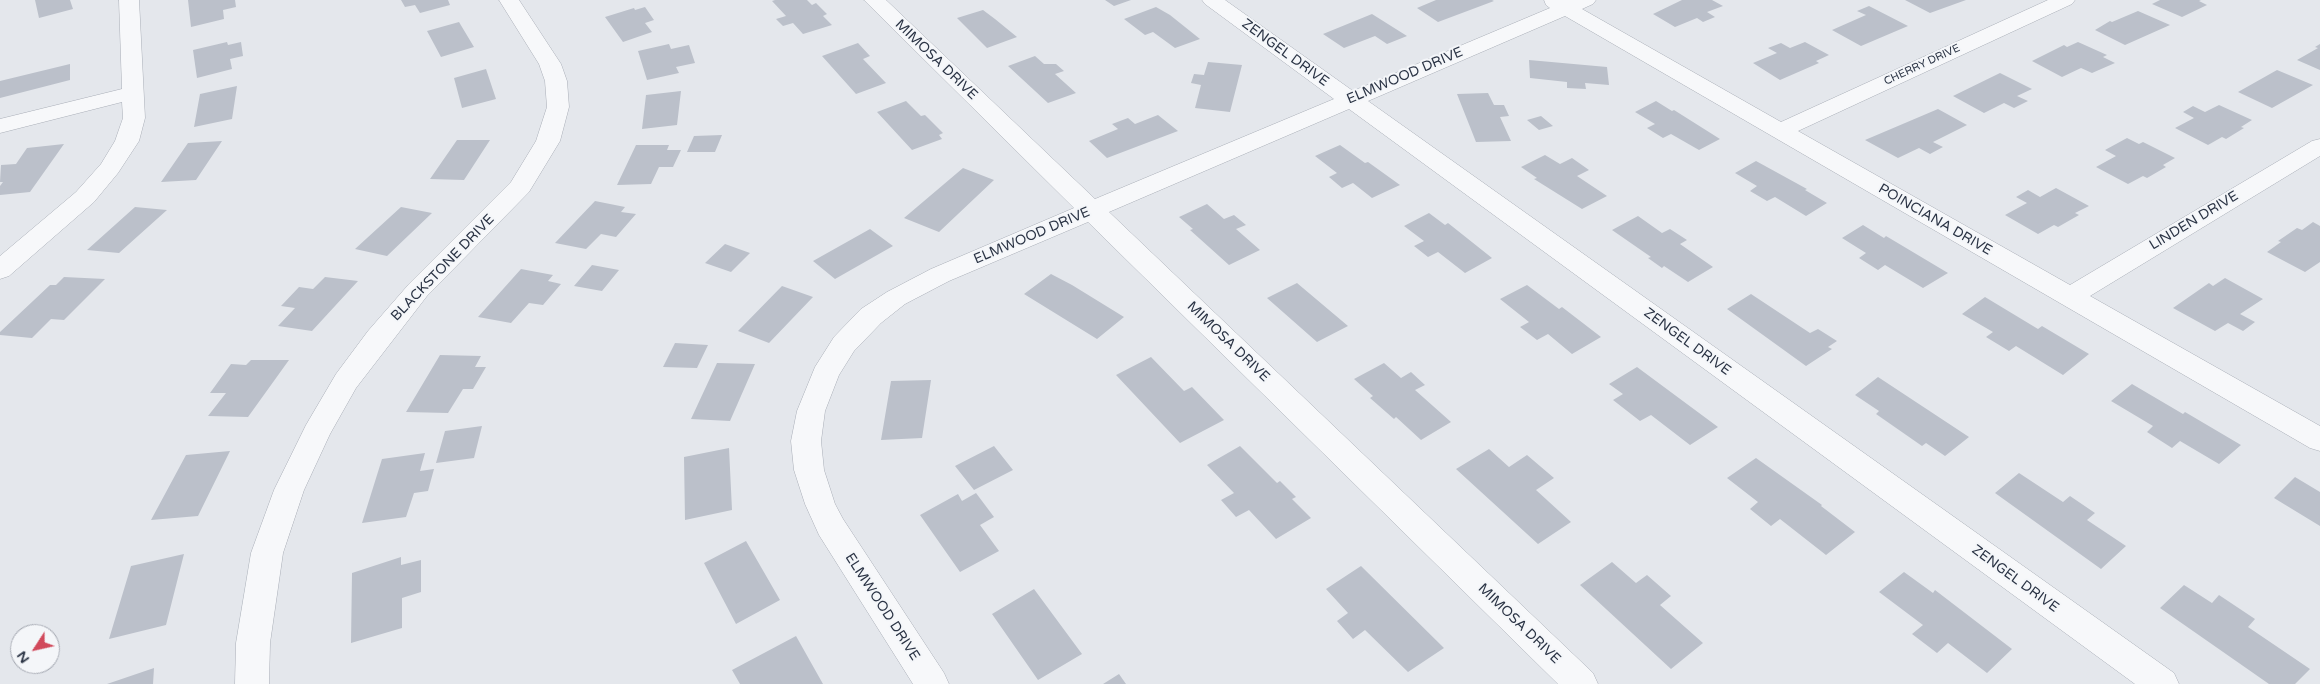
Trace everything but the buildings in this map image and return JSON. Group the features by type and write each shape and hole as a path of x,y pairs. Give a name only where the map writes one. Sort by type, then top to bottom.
{"street":[{"path":"0,270 85,197 110,168 127,141 134,118 129,0"},
{"name":"BLACKSTONE DRIVE","path":"252,684 253,643 266,553 289,490 316,433 346,381 378,338 418,290 517,190 535,165 548,141 558,107 556,81 550,64 509,0"},
{"name":"MIMOSA DRIVE","path":"874,0 1581,684"},
{"name":"ZENGEL DRIVE","path":"1212,0 2162,684"},
{"name":"CHERRY DRIVE","path":"1780,131 2065,0"},
{"name":"ELMWOOD DRIVE","path":"932,684 830,526 820,504 809,470 806,441 811,411 825,374 844,344 871,316 896,298 940,275 1350,100 1568,3"},
{"name":"POINCIANA DRIVE","path":"1568,3 1780,131 2320,440"},
{"path":"0,126 133,93"},
{"name":"LINDEN DRIVE","path":"2069,297 2320,146"}]}
